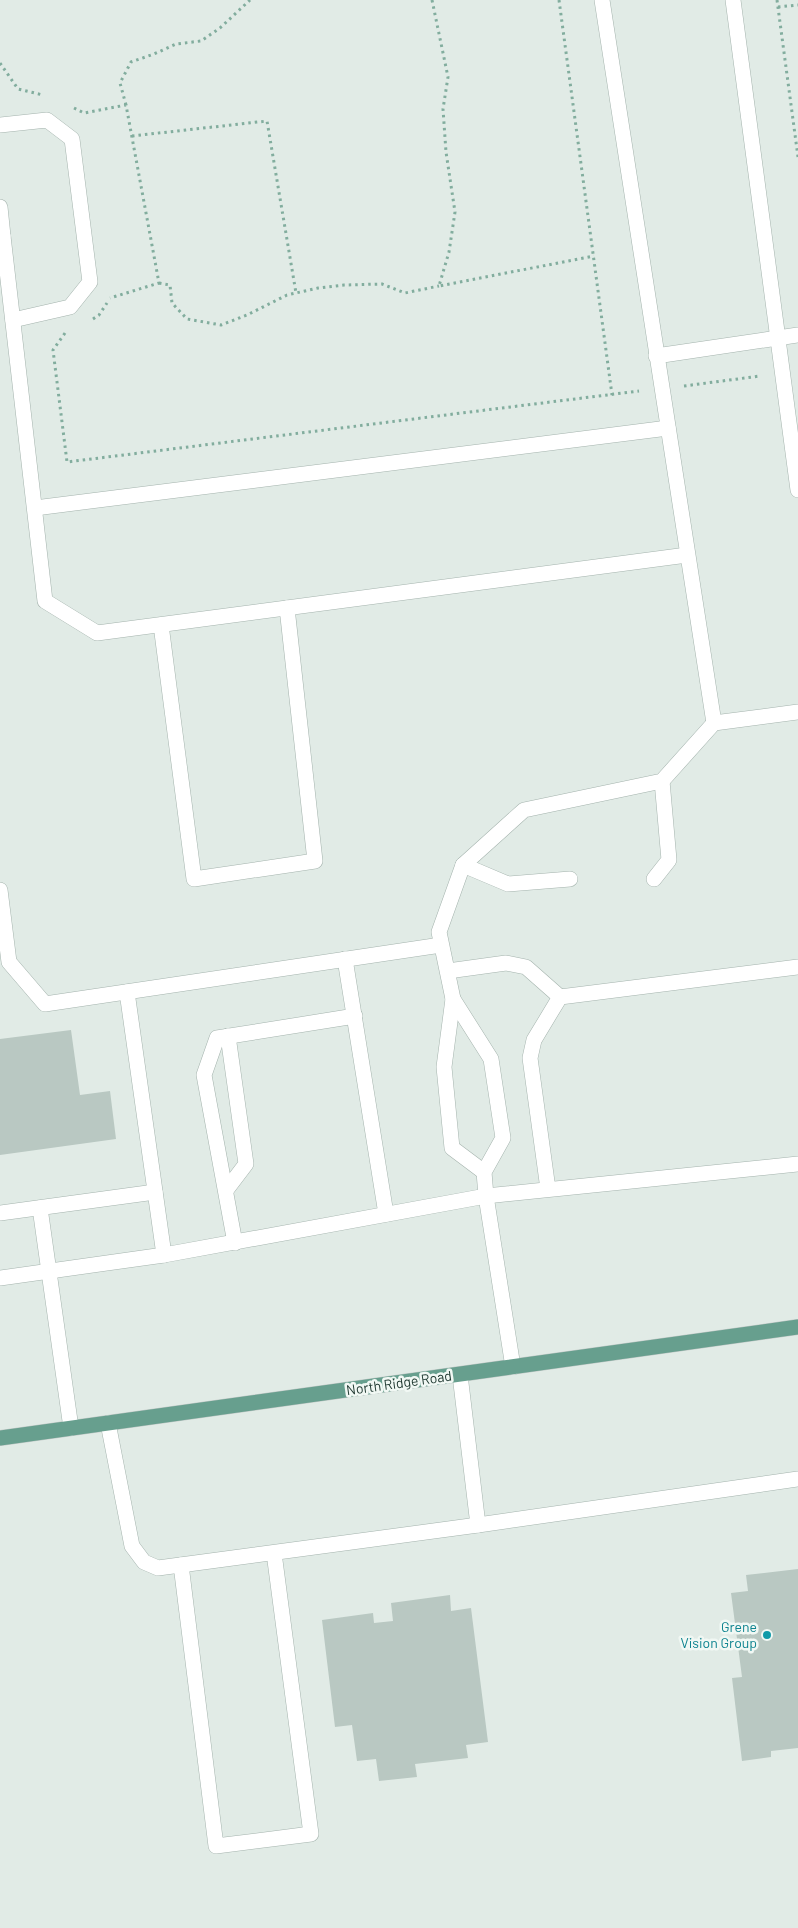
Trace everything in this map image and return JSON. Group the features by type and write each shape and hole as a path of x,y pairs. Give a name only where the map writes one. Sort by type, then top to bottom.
{"main road":[{"name":"North Ridge Road","path":"0,1438 798,1328"}],"lane":[{"path":"602,0 714,722"},
{"path":"734,0 798,490"},
{"path":"0,125 47,120 72,139 90,282 70,307 13,320"},
{"path":"0,207 46,601 97,633 688,555"},
{"path":"656,356 798,335"},
{"path":"35,508 668,428"},
{"path":"161,625 194,879 315,861 287,608"},
{"path":"484,1172 452,1148 444,1067 453,1000 439,932 463,865 524,810 662,781 714,722 798,712"},
{"path":"654,879 669,860 662,781"},
{"path":"463,865 508,884 570,878"},
{"path":"0,890 3,936 10,962 45,1004 442,945"},
{"path":"344,959 355,1016 386,1214"},
{"path":"448,971 506,963 526,967 560,997 798,967"},
{"path":"127,992 164,1255"},
{"path":"548,1189 530,1058 534,1040 560,997"},
{"path":"453,1000 491,1060 503,1138 484,1172 486,1196 513,1367"},
{"path":"235,1243 227,1189 204,1075 217,1038 355,1016"},
{"path":"227,1189 246,1164 228,1036"},
{"path":"0,1278 164,1255 486,1196 798,1164"},
{"path":"0,1213 155,1192"},
{"path":"40,1208 70,1428"},
{"path":"460,1374 478,1525"},
{"path":"108,1423 132,1546 144,1562 158,1568 798,1479"},
{"path":"181,1566 216,1846 311,1834 274,1553"}],"path":[{"path":"158,283 132,136 120,83 131,62 176,44 201,41 220,28 250,0"},
{"path":"432,0 448,77 443,109 446,152 455,212 448,252 439,286"},
{"path":"559,0 612,395"},
{"path":"777,0 798,157"},
{"path":"778,7 798,5"},
{"path":"0,63 18,89 44,95"},
{"path":"69,105 84,113 126,105"},
{"path":"132,136 267,121 296,293"},
{"path":"91,320 99,316 111,296 158,283 170,284 172,303 187,319 221,325 296,293 344,285 382,284 404,292 594,256"},
{"path":"66,332 54,350 67,462 783,374"}],"building":[{"path":"71,1030 80,1095 110,1091 116,1139 0,1155 0,1039"},
{"name":"Grene Vision Group","path":"798,1569 798,1748 771,1751 771,1757 742,1761 732,1678 742,1677 731,1593 748,1591 746,1575"},
{"path":"450,1595 451,1611 471,1608 488,1742 466,1745 468,1758 415,1764 417,1777 379,1781 376,1759 357,1761 352,1725 335,1727 322,1620 373,1613 374,1623 393,1621 391,1603"}],"place":[{"name":"Grene Vision Group","path":"767,1635"}]}
